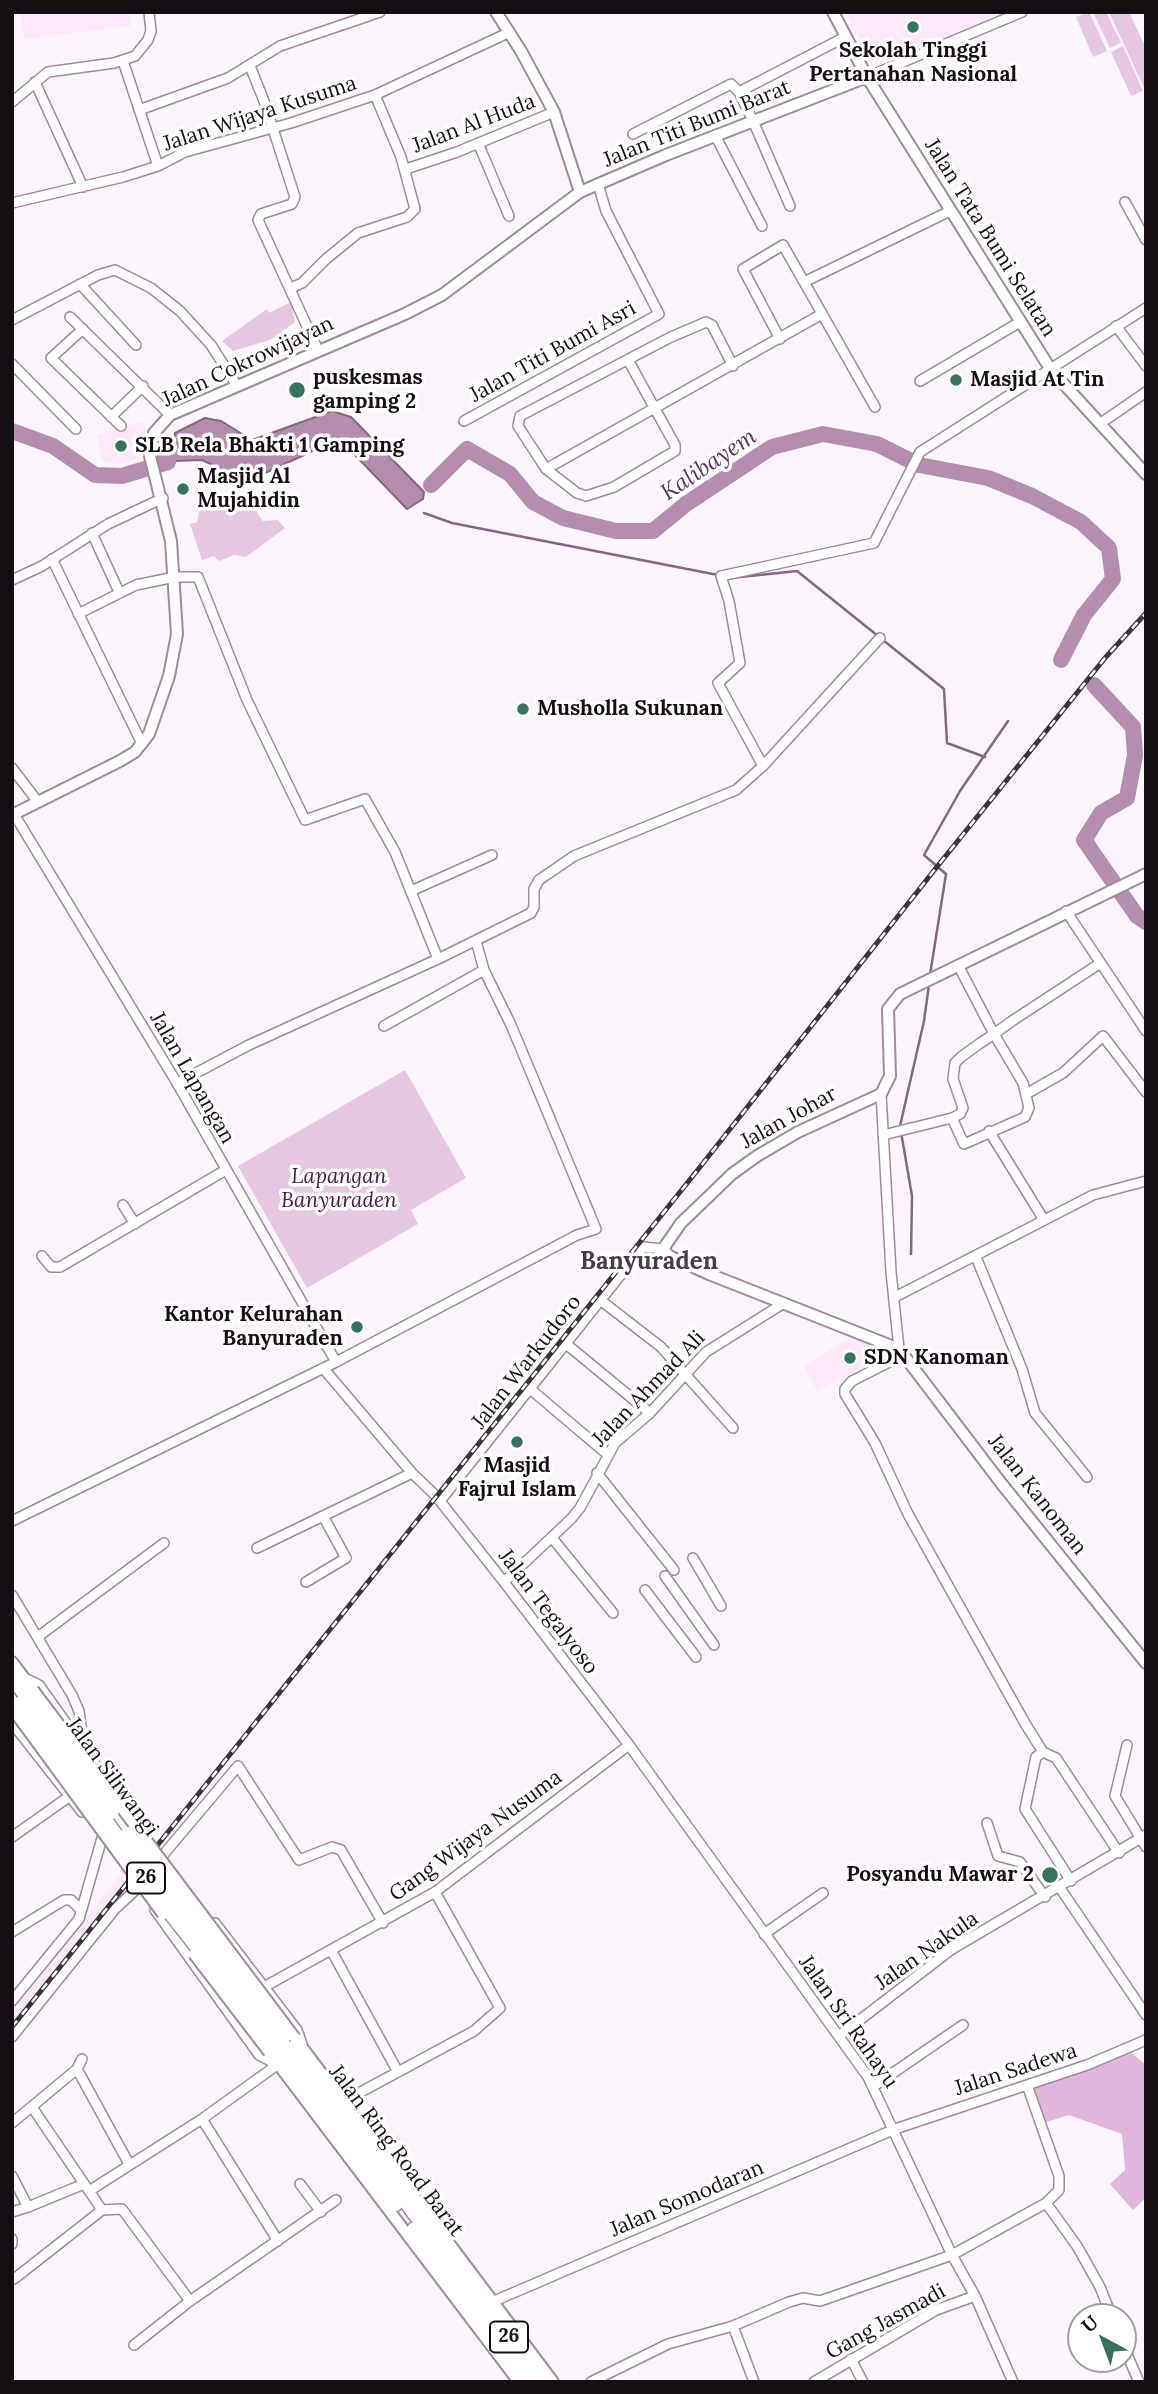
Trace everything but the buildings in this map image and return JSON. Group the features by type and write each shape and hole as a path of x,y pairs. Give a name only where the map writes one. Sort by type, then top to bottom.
{"highway":[{"name":"Jalan Siliwangi","path":"18,1676 21,1698 167,1908 285,2052"},
{"name":"Jalan Ring Road Barat","path":"285,2052 407,2227 471,2296"},
{"name":"Jalan Ring Road Barat","path":"285,2052 471,2296"},
{"name":"26","path":"471,2296 528,2355 542,2382"},
{"name":"26","path":"471,2296 529,2382"}],"street":[{"path":"12,102 35,82 57,69 123,61 146,46 151,31 149,12"},
{"path":"139,110 228,78 280,46 380,12"},
{"path":"496,12 554,111 580,192"},
{"name":"Jalan Tata Bumi Selatan","path":"833,12 867,78 1051,370 1145,473"},
{"path":"867,78 1022,12"},
{"name":"Jalan Wijaya Kusuma","path":"12,203 158,166 185,152 272,129 374,95 510,33"},
{"path":"738,92 845,37"},
{"path":"123,61 158,166"},
{"path":"250,66 295,197 292,204 261,214 258,220 317,350"},
{"name":"Jalan Titi Bumi Barat","path":"580,192 715,135 867,78"},
{"path":"35,82 83,187"},
{"path":"634,134 731,84 753,121 790,206"},
{"path":"291,288 302,283 358,233 412,214 415,209 405,169 374,95"},
{"name":"Jalan Al Huda","path":"405,169 478,143 554,111"},
{"path":"715,135 762,226"},
{"path":"478,143 509,216"},
{"name":"Jalan Titi Bumi Asri","path":"464,421 659,314 606,211 598,184"},
{"name":"Jalan Cokrowijayan","path":"142,744 169,676 177,634 175,577 163,499 150,456 154,433 170,415 405,314 442,295 580,192"},
{"path":"1125,202 1146,240"},
{"path":"804,282 950,211"},
{"path":"778,235 875,408"},
{"path":"780,339 743,269 783,245"},
{"path":"12,320 80,284 116,270 151,288 196,328 237,386"},
{"path":"80,284 136,345"},
{"path":"762,766 718,683 740,663 722,575 874,543 920,452 1146,308"},
{"path":"546,469 822,314"},
{"path":"70,317 170,415"},
{"path":"628,360 675,445 675,452 614,487 586,496 577,493 546,469 518,426 520,416 628,360 706,322 712,325 733,366"},
{"path":"920,381 1020,322"},
{"path":"1116,326 1146,366"},
{"path":"83,329 51,358 121,426"},
{"path":"12,364 76,429"},
{"path":"111,417 143,386"},
{"path":"1101,423 1146,392"},
{"path":"12,580 52,559 92,533 163,499"},
{"path":"92,533 119,592"},
{"path":"13,815 120,761 142,744 52,559"},
{"path":"78,614 136,585 175,577 198,577 247,700 305,820 365,799 395,852 438,959"},
{"path":"177,1083 249,1045 476,941 534,910 534,889 549,871 607,841 736,790 762,766 880,638"},
{"path":"12,768 38,802"},
{"name":"Jalan Lapangan","path":"13,815 177,1083 224,1171 295,1287 336,1362"},
{"path":"411,891 492,855"},
{"path":"901,1352 881,1094 890,1076 889,1006 903,991 1141,877"},
{"path":"1066,911 1146,1031"},
{"path":"12,1521 457,1302 577,1235 596,1229 511,1025 484,970 476,941"},
{"path":"883,1135 960,1114 963,1108 953,1079 953,1067 961,1057 1099,964"},
{"path":"952,1118 964,1144 1026,1116 1029,1108 1026,1094 958,965"},
{"path":"384,1026 484,970"},
{"path":"1026,1094 1063,1073 1103,1036 1144,1087"},
{"name":"Jalan Johar","path":"663,1249 681,1223 732,1174 757,1156 798,1132 881,1094"},
{"path":"989,1131 1044,1220"},
{"path":"42,1256 51,1267 60,1267 224,1171"},
{"path":"895,1297 1093,1195 1146,1181"},
{"path":"123,1205 135,1224"},
{"name":"Jalan Warkudoro","path":"440,1501 643,1247 663,1249"},
{"path":"663,1249 669,1256 709,1274 901,1352"},
{"path":"976,1257 1023,1369 1033,1407 1087,1477"},
{"path":"599,1299 642,1331 686,1373 733,1428"},
{"name":"Jalan Ahmad Ali","path":"504,1582 553,1539 580,1508 607,1454 650,1413 686,1373 718,1342 784,1303"},
{"path":"565,1343 650,1413"},
{"path":"901,1352 852,1381 845,1389 845,1394 875,1443 918,1531 1043,1752 1056,1758 1119,1853"},
{"name":"Jalan Kanoman","path":"901,1352 1146,1663"},
{"name":"Jalan Tegalyoso","path":"323,1368 412,1473 440,1501 629,1745"},
{"path":"528,1388 607,1454"},
{"path":"257,1548 412,1473"},
{"path":"597,1473 670,1573 714,1645"},
{"path":"306,1582 346,1558 323,1516"},
{"path":"553,1539 613,1613"},
{"path":"39,1636 164,1543"},
{"path":"693,1559 721,1606"},
{"path":"645,1590 696,1657"},
{"path":"12,1595 39,1636 79,1711 85,1749"},
{"path":"12,1662 18,1676 39,1685 132,1816 131,1825 124,1835 111,1841 102,1838 12,1723"},
{"name":"Gang Wijaya Nusuma","path":"264,1987 435,1892 629,1745"},
{"name":"Jalan Sri Rahayu","path":"629,1745 874,2086 952,2255 975,2296 1013,2382"},
{"path":"1127,1745 1115,1796 1144,1841"},
{"path":"1043,1752 1036,1757 1026,1809 1071,1881"},
{"path":"12,2037 115,1909 140,1889 161,1856 238,1766 299,1860 332,1847 341,1850 383,1923"},
{"path":"12,1837 70,1796"},
{"path":"987,1823 998,1856 1018,1860 1045,1897"},
{"path":"12,2001 79,1919 102,1838"},
{"name":"Jalan Nakula","path":"839,2036 952,1949 1144,1841"},
{"path":"12,2212 86,2188 129,2165 202,2119 285,2052 297,2029 161,1856"},
{"path":"1060,1888 1146,2015"},
{"path":"140,1889 259,2055 285,2052 344,2101 528,2355 553,2382"},
{"path":"344,2101 474,2031 500,2008 435,1892"},
{"path":"764,1934 823,1893"},
{"path":"12,1932 64,1900 71,1900 81,1910"},
{"path":"331,1950 398,2072"},
{"path":"874,2086 963,2025"},
{"name":"Jalan Sadewa","path":"895,2129 1087,2065 1146,2040"},
{"path":"12,2123 77,2069 82,2059"},
{"path":"77,2069 129,2165"},
{"path":"591,2382 668,2344 733,2326 803,2298 820,2301 952,2255 1046,2203 1059,2190 1059,2176 1027,2085"},
{"path":"32,2107 102,2210"},
{"path":"202,2119 278,2241"},
{"name":"Jalan Somodaran","path":"492,2302 895,2129"},
{"path":"12,2176 28,2207"},
{"path":"300,2184 321,2212"},
{"path":"134,2345 190,2301 336,2200"},
{"path":"1046,2203 1077,2246 1106,2303"},
{"path":"14,2279 102,2210 113,2208 125,2211 190,2301"},
{"path":"407,2227 519,2382"},
{"name":"Gang Jasmadi","path":"814,2382 936,2310 975,2296"},
{"path":"733,2326 754,2382"},
{"path":"851,2360 863,2382"}],"shaded area":[{"path":"21,12 129,12 131,26 24,39"},
{"name":"Sekolah Tinggi Pertanahan Nasional","path":"846,12 1005,12 941,41 893,59 878,61 865,49"},
{"path":"332,411 351,417 424,492 423,499 407,509 354,454 339,448 315,450 252,479 243,479 202,460 173,461 151,468 156,455 171,452 175,433 205,418 221,421 252,440"},
{"name":"SLB Rela Bhakti 1 Gamping","path":"146,421 141,457 115,465 114,462 102,461 97,435"},
{"name":"SDN Kanoman","path":"858,1333 896,1350 817,1391 804,1366"},
{"path":"123,1872 132,1884 12,2034 12,2009"},
{"path":"1129,2051 1146,2065 1146,2198 1133,2210 1110,2184 1125,2170 1122,2134 1069,2115 1037,2125 1025,2084"}],"green space":[{"path":"1089,12 1107,51 1093,57 1076,17"},
{"path":"1093,12 1106,12 1121,43 1110,48"},
{"path":"1109,12 1129,12 1146,48 1146,92"},
{"path":"1123,46 1143,91 1131,96 1111,52"},
{"path":"291,302 295,322 270,340 233,351 222,341 267,309 269,313"},
{"path":"224,498 256,511 263,521 278,520 285,528 246,557 234,555 219,561 214,556 202,560 190,524 197,522 199,512 207,503"},
{"name":"Lapangan Banyuraden","path":"405,1070 466,1178 411,1210 418,1224 307,1288 238,1166"}],"waterway":[{"name":"Kalibayem","path":"12,431 53,446 95,475 122,476 168,462"},
{"name":"Kalibayem","path":"431,485 467,449 510,474 533,502 563,518 616,531 653,531 686,504 772,447 823,434 877,444 919,465 988,478 1032,496 1081,522 1109,548 1113,579 1084,615 1061,660"},
{"path":"424,513 452,523 718,575"},
{"path":"731,578 797,571 944,689 947,743 985,757"},
{"name":"Kalibayem","path":"1094,685 1133,727 1135,755 1127,798 1101,813 1084,840 1137,916 1146,922"},
{"path":"930,975 946,874 924,855 960,791 1008,721"},
{"path":"911,1254 912,1196 900,1126 924,1021 929,985"}],"railway":[{"path":"12,2027 936,868 1105,658 1146,613"}],"place":[{"name":"Sekolah Tinggi Pertanahan Nasional","path":"913,27"},
{"name":"Masjid At Tin","path":"956,380"},
{"name":"puskesmas gamping 2","path":"297,390"},
{"name":"SLB Rela Bhakti 1 Gamping","path":"121,446"},
{"name":"Masjid Al Mujahidin","path":"183,489"},
{"name":"Musholla Sukunan","path":"523,709"},
{"name":"Kantor Kelurahan Banyuraden","path":"357,1327"},
{"name":"SDN Kanoman","path":"850,1358"},
{"name":"Masjid Fajrul Islam","path":"517,1442"},
{"name":"Posyandu Mawar 2","path":"1050,1875"}],"district":[{"name":"Banyuraden","path":"649,1262"}]}
